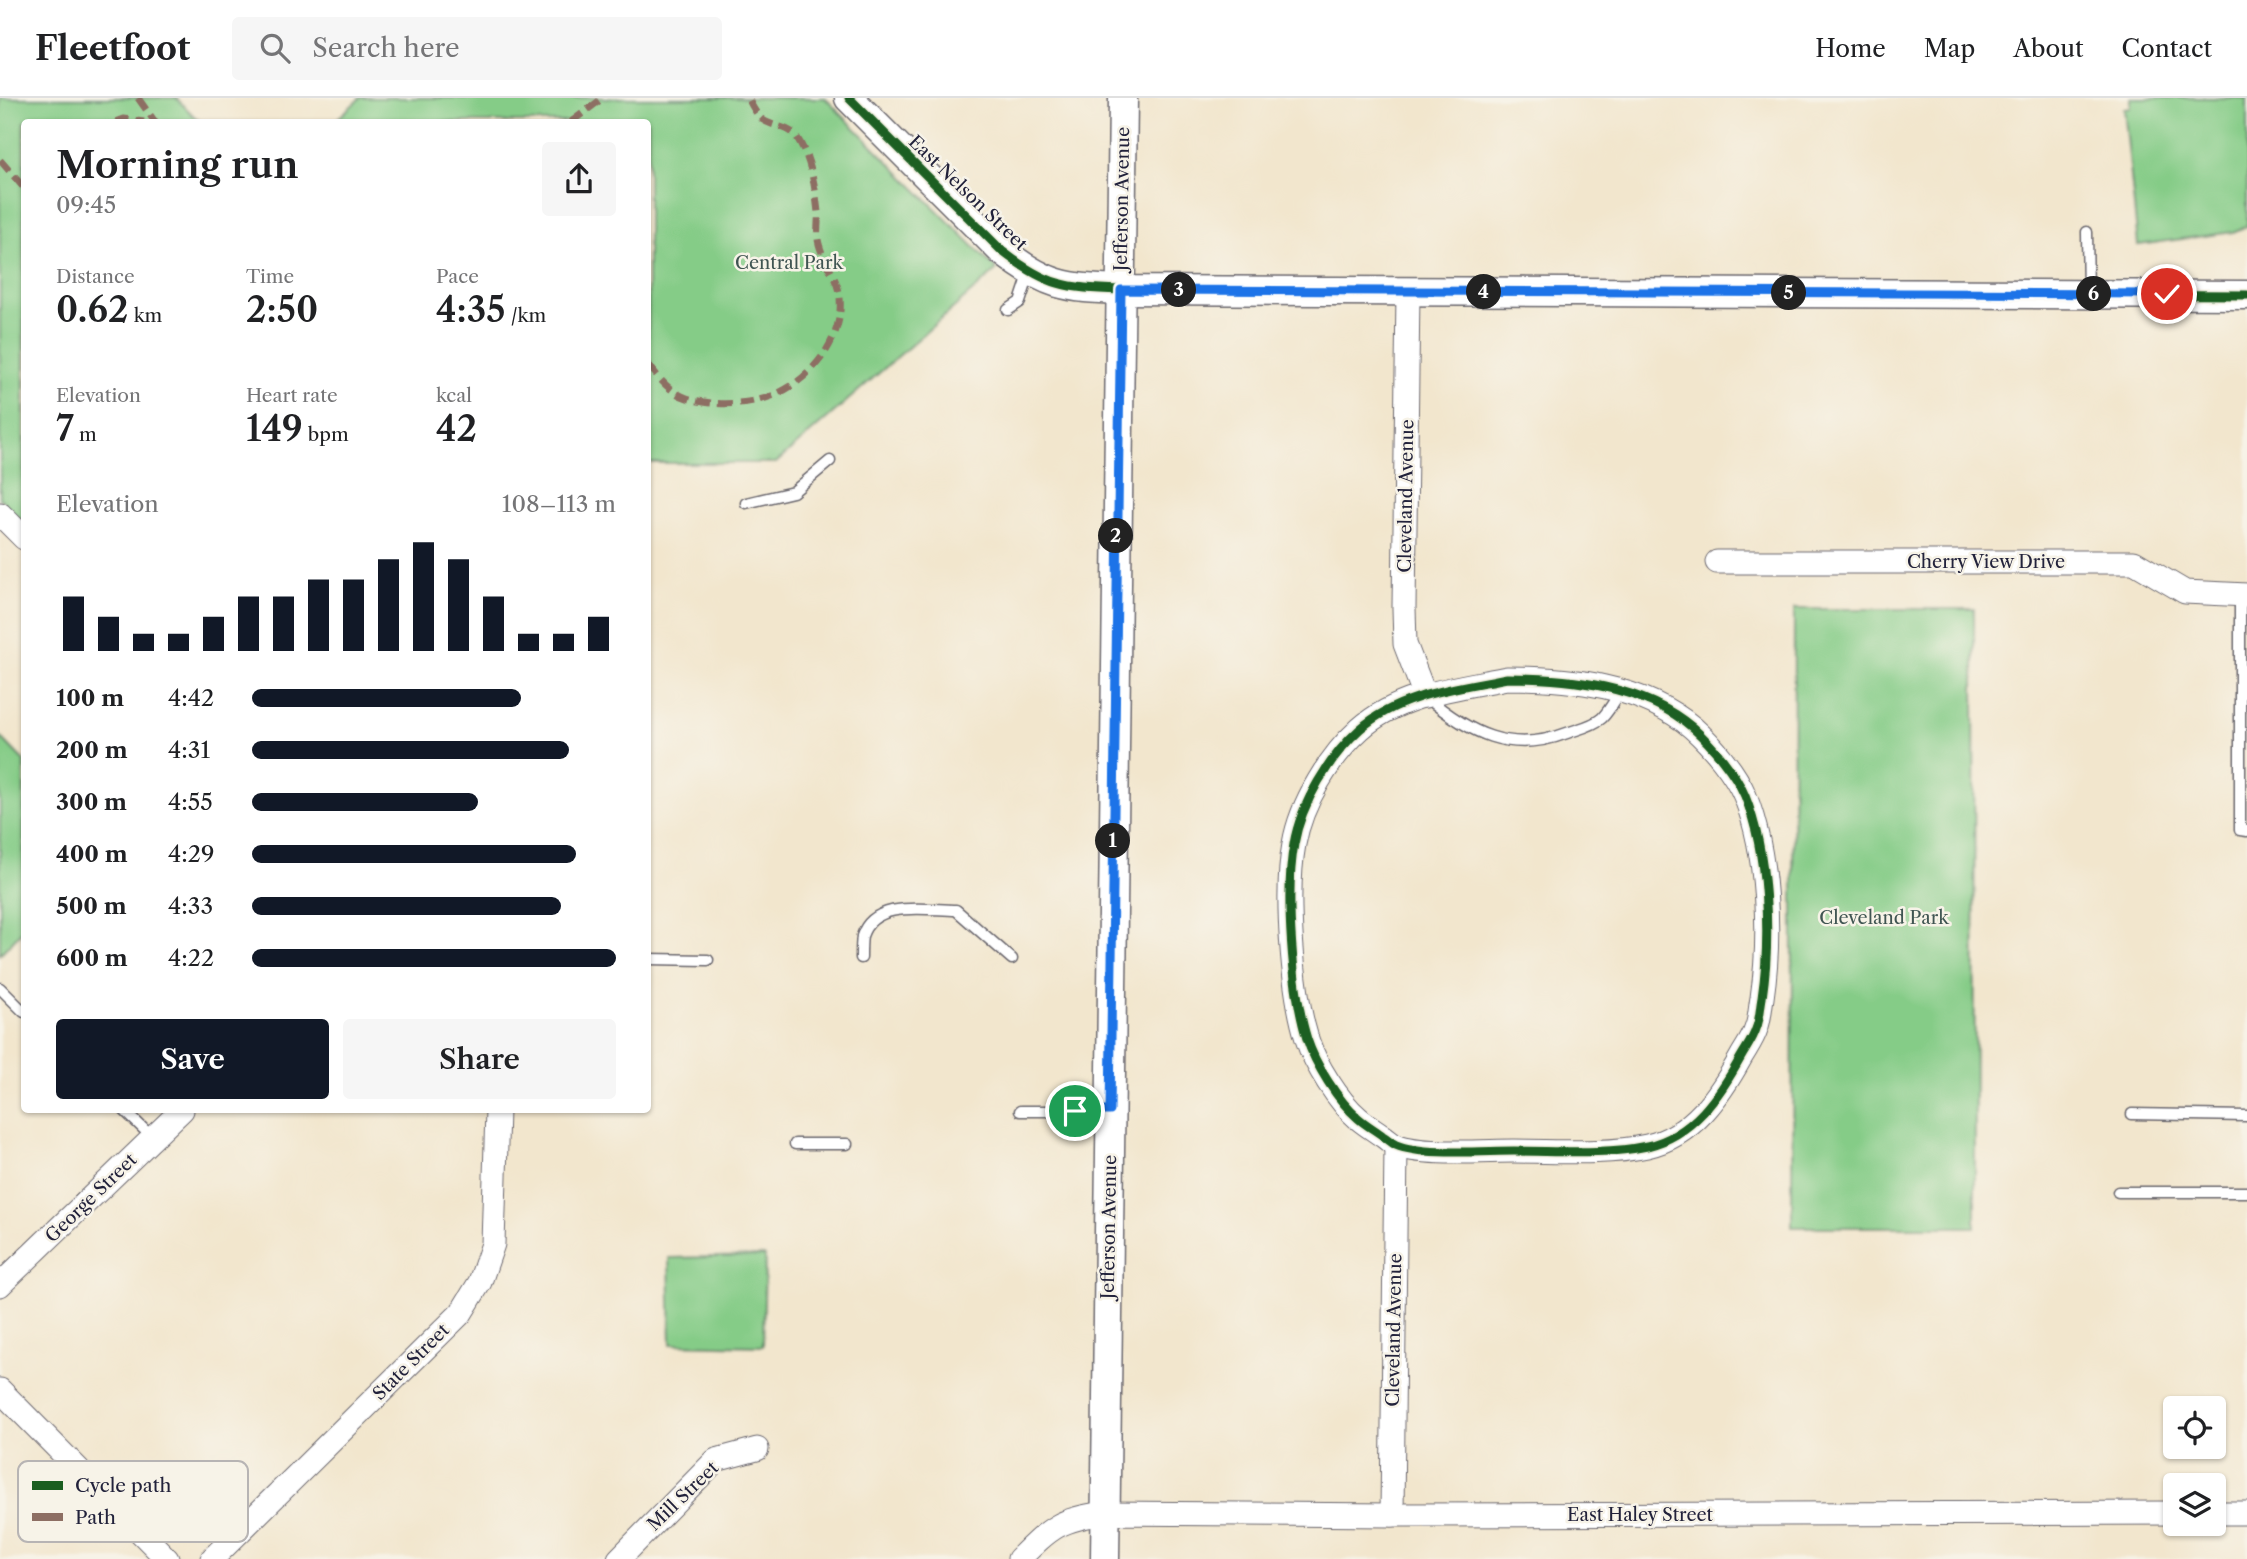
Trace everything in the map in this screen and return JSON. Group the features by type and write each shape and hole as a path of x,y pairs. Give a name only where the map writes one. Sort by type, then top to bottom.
{"street":[{"name":"East Nelson Street","path":"849,98 1002,251 1030,272 1065,286 1121,290 2247,295"},
{"name":"Jefferson Avenue","path":"1105,1559 1123,98"},
{"name":"Cleveland Avenue","path":"1408,292 1405,644 1425,696"},
{"path":"0,514 21,535"},
{"name":"Cherry View Drive","path":"1717,562 2134,562 2185,592 2244,595"},
{"path":"1507,678 1546,678 1620,692 1660,704 1693,728 1721,759 1744,793 1757,835 1764,890 1767,963 1756,1029 1720,1095 1684,1130 1651,1146 1615,1150 1433,1151 1396,1145 1355,1116 1326,1078 1307,1040 1295,978 1291,888 1294,842 1311,796 1332,759 1362,727 1400,703 1507,678"},
{"name":"George Street","path":"0,1285 179,1113"},
{"name":"State Street","path":"248,1523 461,1313 480,1282 493,1244 497,1113"},
{"name":"Cleveland Avenue","path":"1392,1515 1396,1145"},
{"path":"0,1390 70,1461"},
{"name":"Mill Street","path":"620,1559 716,1460 757,1449"},
{"name":"East Haley Street","path":"1018,1559 1061,1522 1105,1513 2163,1513"},
{"path":"2226,1513 2247,1513"},
{"path":"150,1542 167,1559"},
{"name":"State Street","path":"212,1559 229,1542"}],"lane":[{"path":"2087,232 2088,294"},
{"path":"1008,310 1020,302 1030,272"},
{"path":"746,503 793,492 830,461"},
{"path":"2244,595 2240,830 2247,831"},
{"path":"1425,696 1450,718 1481,734 1519,743 1547,741 1585,727 1601,718 1620,692"},
{"path":"861,958 862,938 876,917 896,910 956,910 1012,959"},
{"path":"651,959 708,960"},
{"path":"0,988 21,1009"},
{"path":"1020,1111 1110,1111"},
{"path":"127,1113 153,1138"},
{"path":"2132,1114 2247,1116"},
{"path":"795,1144 847,1144"},
{"path":"2118,1192 2247,1192"}],"green space":[{"path":"0,98 176,98 197,119 21,119 21,520 0,498"},
{"name":"Central Park","path":"360,98 825,98 997,270 776,463 651,463 651,119 337,119"},
{"path":"2131,98 2247,98 2247,226 2233,232 2138,245 2124,108 2131,107"},
{"name":"Cleveland Park","path":"1794,609 1974,609 1975,1227 1792,1227"},
{"path":"0,736 21,758 21,932 0,954"},
{"path":"765,1256 763,1346 671,1344 669,1258"}],"marked path":[{"path":"138,98 153,119"},
{"path":"575,119 603,98"},
{"path":"651,368 670,388 687,398 727,404 747,402 766,398 795,383 820,360 836,330 840,298 837,284 819,244 815,192 805,154 793,133 763,120 748,98"},
{"path":"0,160 21,184"}],"cycle path":[{"path":"849,98 1002,251 1045,278 1085,288 2247,295"},
{"path":"1507,678 1580,682 1604,687 1629,693 1673,714 1693,728 1729,768 1741,787 1753,819 1763,869 1767,923 1765,974 1755,1033 1733,1071 1703,1112 1678,1133 1663,1141 1631,1149 1598,1152 1421,1151 1396,1145 1350,1111 1328,1082 1307,1039 1294,969 1290,915 1291,864 1298,828 1318,781 1349,740 1375,717 1429,694 1507,678"}],"route":[{"path":"1075,1111 1110,1111 1121,290 2167,294"}]}
